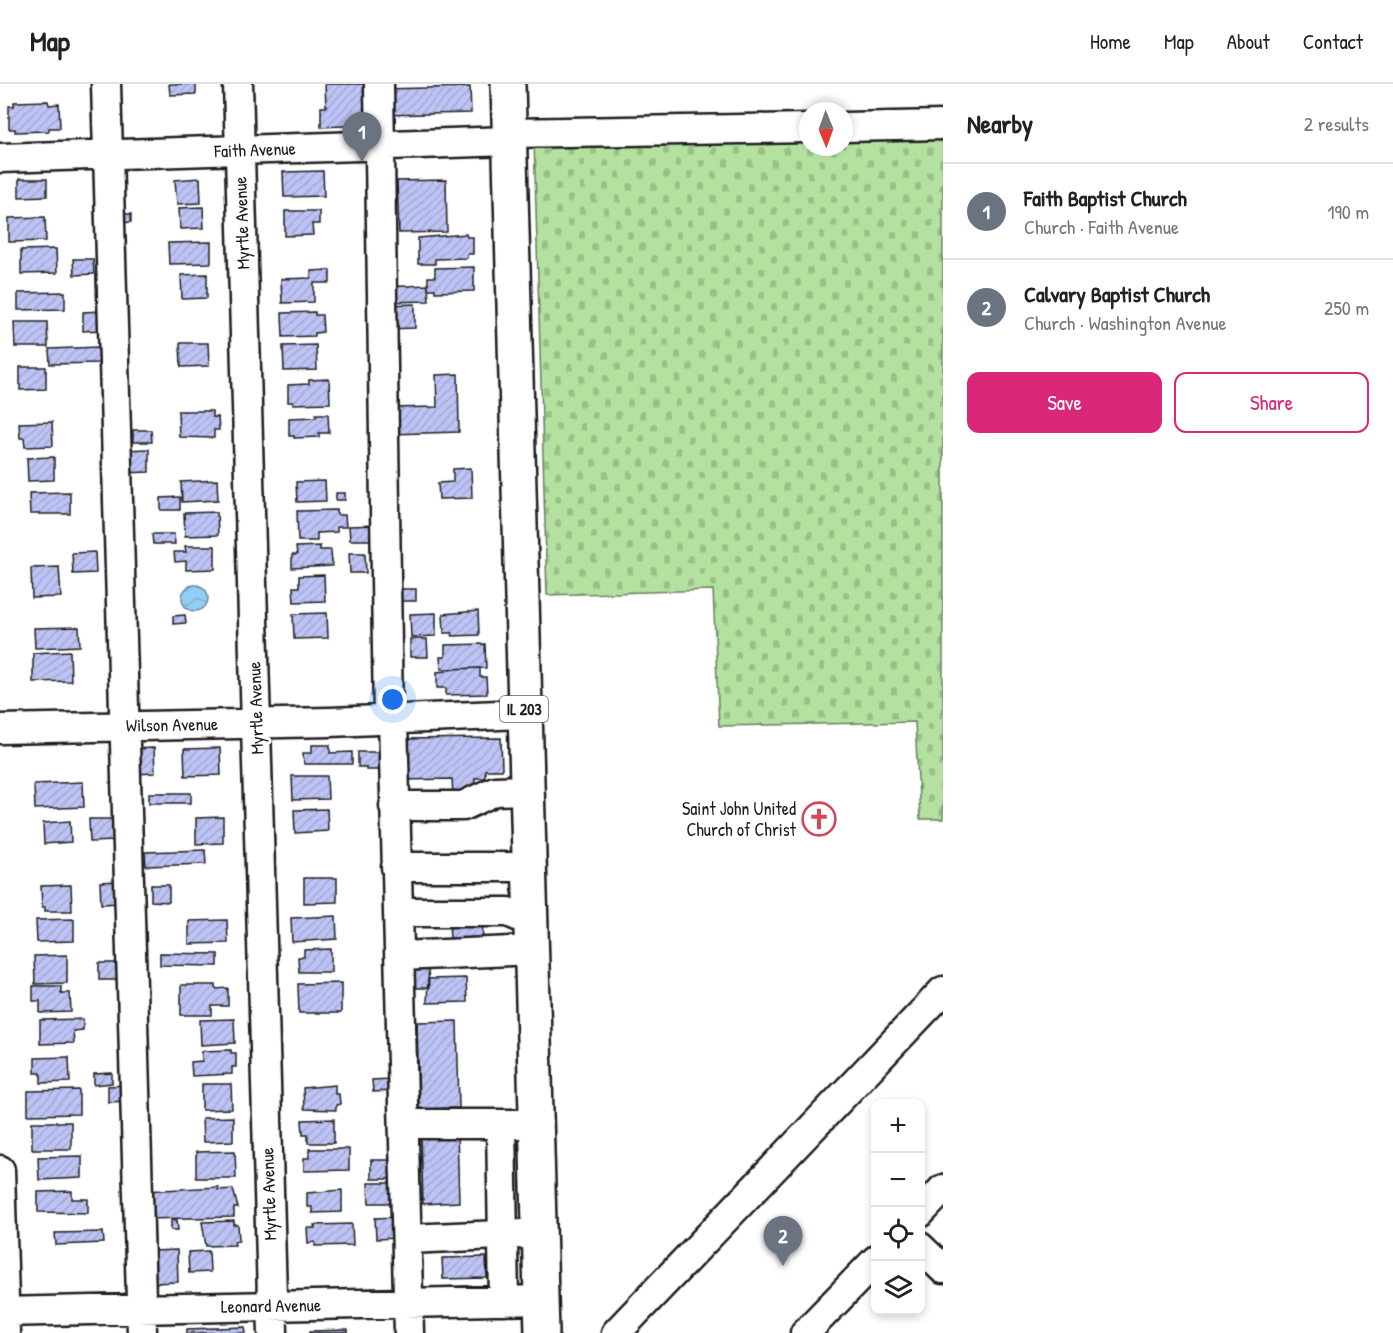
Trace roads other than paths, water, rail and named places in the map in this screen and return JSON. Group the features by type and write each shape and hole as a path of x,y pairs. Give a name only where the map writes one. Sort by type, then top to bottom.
{"main road":[{"name":"IL 203","path":"508,84 542,1333"}],"street":[{"path":"106,84 110,155 142,1321"},
{"name":"Myrtle Avenue","path":"238,84 273,1319"},
{"path":"379,84 390,719 400,956 409,1333"},
{"path":"853,127 943,125"},
{"name":"Faith Avenue","path":"0,158 380,146 509,137 799,128"},
{"name":"Wilson Avenue","path":"0,729 256,724 525,714"},
{"path":"394,806 463,806 495,791 527,790"},
{"path":"396,867 529,867"},
{"path":"398,912 508,912 532,936"},
{"path":"400,956 532,936"},
{"path":"616,1333 943,991"},
{"path":"405,1124 536,1123"},
{"path":"501,1124 504,1301"},
{"path":"0,1170 3,1319"},
{"path":"925,1209 943,1189"},
{"path":"408,1239 503,1249 540,1247"},
{"path":"925,1251 943,1269"},
{"path":"805,1333 875,1261"},
{"name":"Leonard Avenue","path":"3,1319 142,1321 273,1319 408,1303 542,1300"}],"water":[{"path":"195,585 204,589 208,598 204,607 195,611 186,607 182,598 186,589"}],"place":[{"name":"Faith Baptist Church","path":"362,162"},
{"name":"Saint John United Church of Christ","path":"819,819"},
{"name":"Calvary Baptist Church","path":"783,1266"}]}
